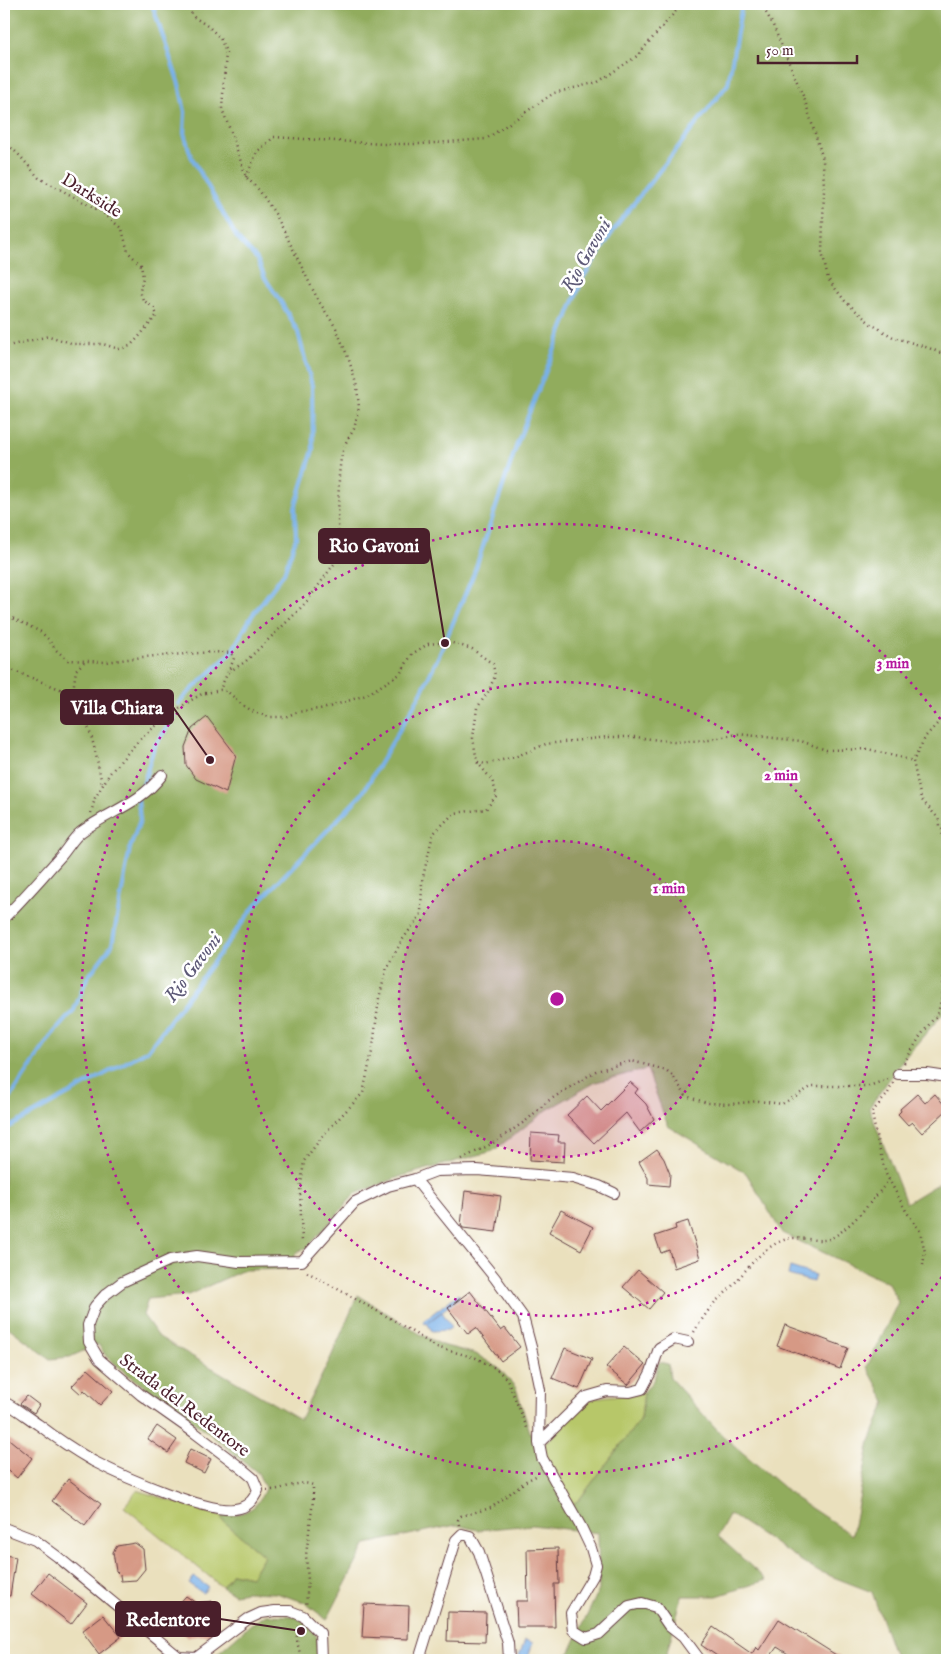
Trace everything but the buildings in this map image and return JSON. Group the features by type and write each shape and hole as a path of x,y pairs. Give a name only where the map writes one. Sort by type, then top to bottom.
{"street":[{"path":"4,918 30,892 79,834 99,820 126,807 156,783 162,775"},
{"path":"898,1074 927,1074 947,1077"},
{"path":"302,1261 354,1202 388,1186 436,1171 521,1172 573,1178 614,1193"},
{"path":"415,1179 495,1278 523,1317 540,1390 539,1443 542,1458 581,1527 591,1548 596,1565 593,1576 571,1613 573,1630 586,1638 599,1634 629,1606 642,1603 656,1607 669,1626 683,1637 700,1660"},
{"name":"Strada del Redentore","path":"258,1490 253,1478 240,1467 141,1395 99,1359 89,1342 88,1325 95,1306 105,1295 122,1282 170,1260 197,1256 239,1262 302,1261"},
{"path":"539,1443 586,1397 607,1391 630,1392 642,1389 660,1348 674,1339 688,1342"},
{"path":"4,1402 93,1461 170,1494 211,1508 228,1510 241,1508 253,1500 258,1490"},
{"path":"4,1528 35,1540 58,1557 178,1657 196,1658 248,1619 261,1613 290,1611 303,1616 320,1633 321,1660"},
{"path":"419,1660 456,1540 462,1534 470,1536 479,1552 508,1642 509,1660"}],"path":[{"path":"188,4 187,6 194,17 209,27 220,38 226,52 222,109 246,176 259,190 276,215 318,300 336,328 349,360 357,387 359,408 354,429 345,444 341,458 338,524 340,548 334,564 308,600 294,615 245,662 230,671"},
{"path":"246,176 257,152 274,137 393,144 422,144 486,139 554,93 598,82 637,56 682,4"},
{"path":"761,4 772,23 804,98 823,159 822,252 828,278 845,302 871,324 893,338 929,348 947,356"},
{"name":"Darkside","path":"4,142 19,155 39,178 102,212 122,229 128,252 141,265 143,278 140,291 143,300 154,308 157,315 150,326 130,346 119,349 103,344 74,344 49,336 4,347"},
{"path":"4,614 41,632 56,650 68,660 106,662 222,651 231,654 234,658 230,671 220,690"},
{"path":"90,814 95,798 110,773 122,758 152,728 193,699 220,690 227,691 241,704 254,712 269,717 285,717 297,712 326,708 366,695 400,674 412,654 428,644 449,642 464,646 472,649 493,664 495,676 488,692 477,708 473,738 477,762 492,780 497,795 486,809 454,813 433,834 422,881 421,914 403,939 387,967 379,998 373,1047 364,1093 324,1134 304,1161 300,1192 302,1261 304,1270 387,1316 436,1347 476,1358 495,1368 507,1379 529,1433"},
{"path":"84,662 76,670 73,691 82,707 97,755 102,786"},
{"path":"4,668 60,690 73,691"},
{"path":"947,713 926,736 913,761 921,799 938,818 946,846 947,863"},
{"path":"477,762 485,764 515,757 546,744 608,737 636,737 674,742 709,740 738,734 801,741 826,750 868,749 913,761"},
{"path":"924,1265 924,1252 920,1231 906,1211 889,1180 877,1140 872,1112 887,1095 921,1035 938,1013 943,992 947,896"},
{"path":"458,1160 495,1142 527,1120 548,1101 596,1071 632,1061 666,1070 673,1076 686,1096 707,1104 759,1101 782,1104 813,1086 869,1086 884,1082 898,1074"},
{"path":"688,1342 698,1325 716,1302 732,1287 752,1261 764,1251 789,1238 828,1240 848,1226 868,1207 889,1180"},
{"path":"462,1534 458,1520 461,1516 491,1508 526,1481 543,1473 549,1478 551,1474"},
{"path":"258,1490 276,1490 306,1482 313,1485 313,1502 306,1555 308,1596 297,1632 302,1660"}],"green space":[{"path":"4,4 947,4 947,966 945,1011 902,1061 869,1108 906,1203 947,1178 947,1660 896,1660 872,1592 815,1570 730,1514 718,1536 766,1580 717,1596 682,1596 665,1660 566,1660 599,1590 598,1533 532,1525 478,1530 456,1525 366,1544 327,1620 304,1602 276,1593 247,1592 234,1594 222,1587 232,1573 251,1577 264,1556 221,1519 223,1516 250,1510 258,1502 265,1488 258,1473 206,1431 128,1375 106,1356 98,1344 70,1357 50,1359 4,1324","holes":["647,1069 668,1126 746,1173 782,1233 888,1283 898,1302 867,1367 886,1402 870,1441 852,1535 797,1499 723,1436 670,1378 668,1364 659,1362 654,1379 644,1392 641,1418 579,1500 573,1504 530,1432 516,1388 500,1369 476,1354 442,1345 420,1334 358,1295 331,1357 300,1419 159,1337 143,1315 148,1299 188,1295 244,1270 295,1269 295,1254 308,1247 355,1194 402,1176 493,1151 547,1110 596,1082"]},
{"path":"644,1392 641,1418 579,1500 573,1504 543,1454 546,1440 549,1440 565,1422 591,1400"},
{"path":"137,1490 223,1516 221,1519 264,1556 251,1577 232,1573 222,1587 124,1507"},
{"path":"267,1615 296,1616 308,1625 317,1637 318,1660 210,1660 251,1624"}],"water":[{"path":"790,1267 815,1275 813,1282 788,1275"},
{"path":"458,1294 460,1297 428,1322 442,1312 452,1327 448,1330 432,1331 427,1323 425,1324 423,1321"},
{"path":"194,1577 208,1587 203,1593 189,1584"},
{"path":"525,1640 533,1643 527,1659 519,1656"}],"waterway":[{"path":"152,4 179,84 185,112 184,133 191,156 237,238 257,259 265,278 298,332 312,386 313,450 295,508 296,538 284,573 251,617 231,653 179,704"},
{"name":"Rio Gavoni","path":"4,1130 148,1050 254,907 362,794 420,695 441,651 474,573 518,441 583,278 619,222 728,84 742,4"},
{"path":"141,792 154,747 174,717"},
{"path":"4,1107 51,1036 74,1010 87,978 112,945 130,848 140,820 138,800"}],"place":[{"name":"Rio Gavoni","path":"445,643"},
{"name":"Villa Chiara","path":"210,760"},
{"name":"Redentore","path":"301,1631"}]}
